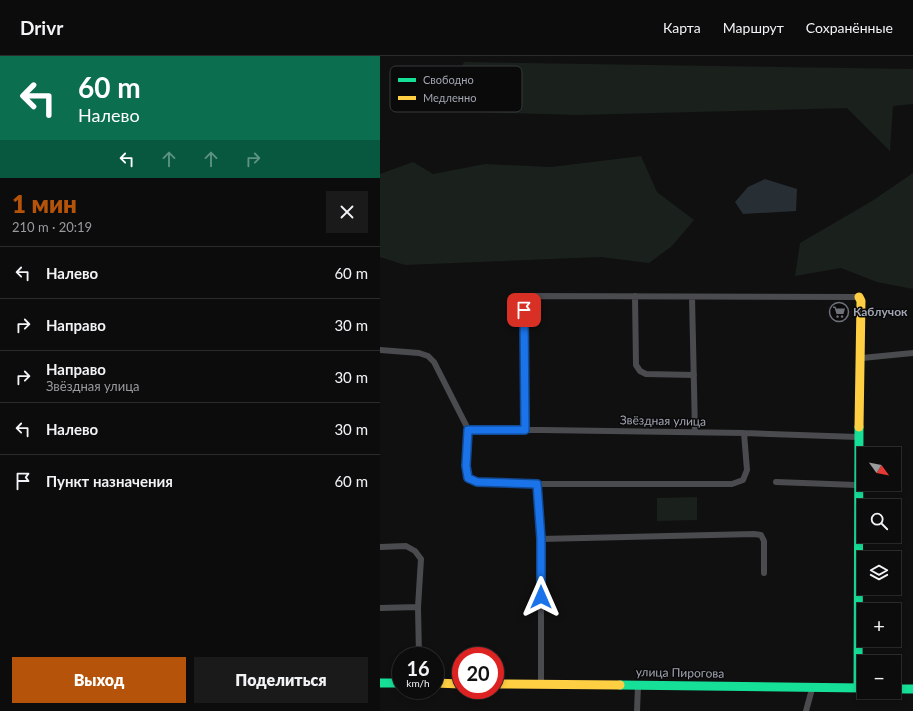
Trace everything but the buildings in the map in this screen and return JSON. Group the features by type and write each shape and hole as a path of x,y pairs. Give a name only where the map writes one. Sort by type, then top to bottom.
{"street":[{"path":"859,297 861,301 859,447"},
{"path":"858,491 861,655"},
{"path":"380,683 392,683"},
{"name":"улица Пирогова","path":"504,684 638,684 857,688"},
{"path":"901,689 913,689"}],"lane":[{"path":"525,430 524,310 532,296 859,297"},
{"path":"635,296 636,365 640,371 646,374 694,375"},
{"path":"692,296 695,432"},
{"path":"380,350 419,353 428,356 434,362 468,430 466,466 468,478 477,482 537,484 732,484 744,480 747,470 744,433"},
{"path":"860,359 913,353"},
{"name":"Звёздная улица","path":"468,430 695,432 859,437"},
{"path":"776,482 857,486"},
{"path":"537,484 541,539 540,685"},
{"path":"541,539 761,535 764,542 764,573"},
{"path":"380,547 406,546 415,551 421,559 418,607 419,647"},
{"path":"380,608 418,607"},
{"path":"637,711 638,684"},
{"path":"806,711 812,688"}],"shaded area":[{"path":"464,62 913,69 913,104 893,106 890,151 847,108 578,115 475,112 522,112 522,66 462,66"},
{"path":"641,156 657,192 694,220 672,246 649,263 601,257 405,265 380,257 380,174 413,162 433,174 485,164 551,167"},
{"path":"913,173 913,289 877,282 841,268 795,276 800,243 872,201"},
{"path":"765,179 797,189 796,211 743,214 735,202 748,187"},
{"path":"697,497 697,520 657,521 657,498"}],"traffic: fast":[{"path":"858,655 859,427"},
{"path":"380,683 392,683"},
{"path":"620,685 857,688"},
{"path":"901,689 913,689"}],"traffic: slow":[{"path":"859,297 861,301 859,427"},
{"path":"444,683 452,684"},
{"path":"504,684 620,685"}],"place":[{"name":"Каблучок","path":"839,312"}],"route":[{"path":"524,310 525,430 468,430 466,466 468,478 477,482 537,484 541,539 541,597"}]}
